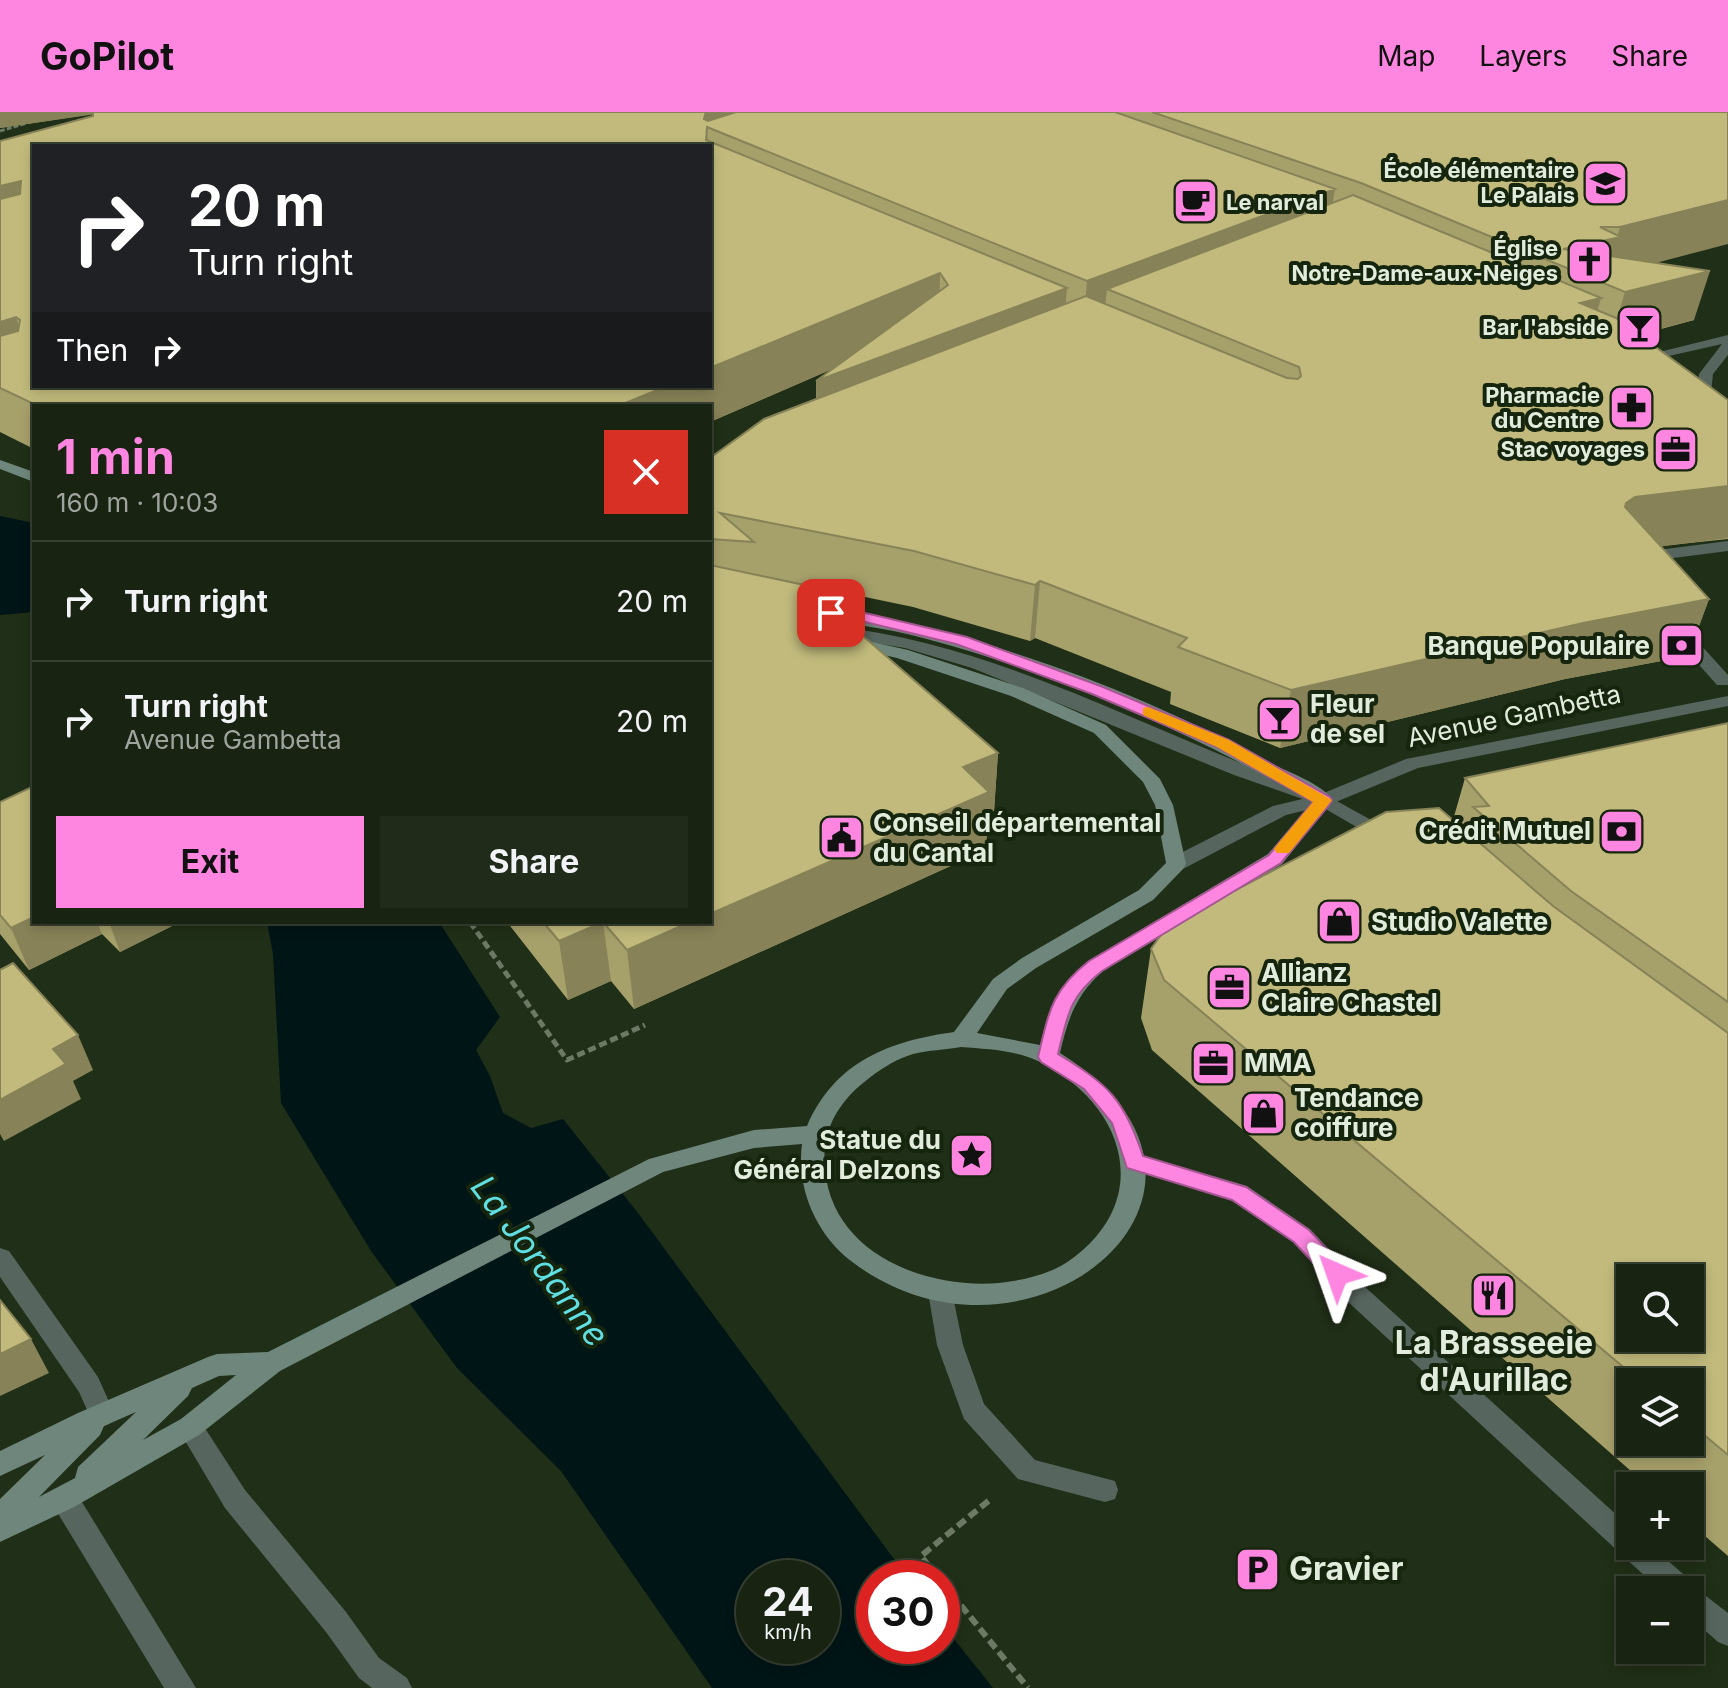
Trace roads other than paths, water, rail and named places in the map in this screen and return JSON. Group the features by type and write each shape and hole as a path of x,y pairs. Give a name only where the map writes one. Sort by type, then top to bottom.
{"main road":[{"path":"0,464 32,476"},
{"path":"785,609 861,616 962,641 1097,690 1223,743 1324,800"},
{"path":"807,632 902,654 965,674 1017,692 1100,729 1151,779 1164,805 1176,864 1146,895 1029,963 1000,984 961,1039"},
{"name":"Avenue Gambetta","path":"1048,1057 1059,1014 1072,985 1096,966 1275,859 1324,800"},
{"path":"961,1039 1006,1043 1048,1057 1091,1084 1121,1120 1134,1162 1131,1201 1114,1236 1082,1266 1040,1286 991,1296 940,1292 890,1275 850,1248 823,1213 811,1174 813,1134 833,1096 868,1066 911,1047 961,1039"},
{"path":"0,1529 64,1498 190,1427 271,1363 657,1165 754,1139 813,1134"},
{"path":"0,1464 217,1365 271,1363"},
{"path":"64,1498 191,1376"},
{"path":"0,1517 102,1415"}],"street":[{"path":"1654,372 1630,358 1728,339"},
{"path":"1703,404 1706,374 1728,346"},
{"path":"1631,559 1728,546"},
{"path":"1662,612 1723,681 1728,680"},
{"path":"807,632 878,635 952,654 1087,706 1255,778 1324,800 1404,847"},
{"name":"Avenue Gambetta","path":"1324,800 1413,763 1728,701"},
{"path":"1176,864 1280,810 1324,800"},
{"path":"1134,1162 1239,1193 1302,1236 1366,1304 1616,1533"},
{"path":"0,1258 89,1385 102,1415"},
{"path":"940,1292 950,1345 973,1411 1027,1470 1105,1490"},
{"path":"190,1427 235,1499 336,1622 369,1668 397,1688"},
{"path":"64,1498 181,1688"},
{"path":"1646,1560 1664,1576"},
{"path":"1704,1611 1728,1632"}],"water":[{"path":"0,516 32,523 32,612 0,615"},
{"name":"La Jordanne","path":"267,924 440,924 500,1017 476,1050 490,1076 503,1113 531,1128 563,1119 638,1213 895,1560 856,1560 856,1664 960,1664 960,1647 993,1688 712,1688 561,1471 457,1368 371,1251 281,1103 273,954"}],"place":[{"name":"École élémentaire Le Palais","path":"1606,183"},
{"name":"Le narval","path":"1195,202"},
{"name":"Église Notre-Dame-aux-Neiges","path":"1589,261"},
{"name":"Bar l'abside","path":"1640,327"},
{"name":"Pharmacie du Centre","path":"1631,408"},
{"name":"Stac voyages","path":"1676,449"},
{"name":"Banque Populaire","path":"1681,646"},
{"name":"Fleur de sel","path":"1279,719"},
{"name":"Crédit Mutuel","path":"1622,831"},
{"name":"Conseil départemental du Cantal","path":"842,838"},
{"name":"Studio Valette","path":"1340,922"},
{"name":"Allianz Claire Chastel","path":"1230,988"},
{"name":"MMA","path":"1213,1063"},
{"name":"Tendance coiffure","path":"1263,1113"},
{"name":"Statue du Général Delzons","path":"972,1155"},
{"name":"La Brasseeie d'Aurillac","path":"1494,1296"},
{"name":"Gravier","path":"1258,1569"}]}
